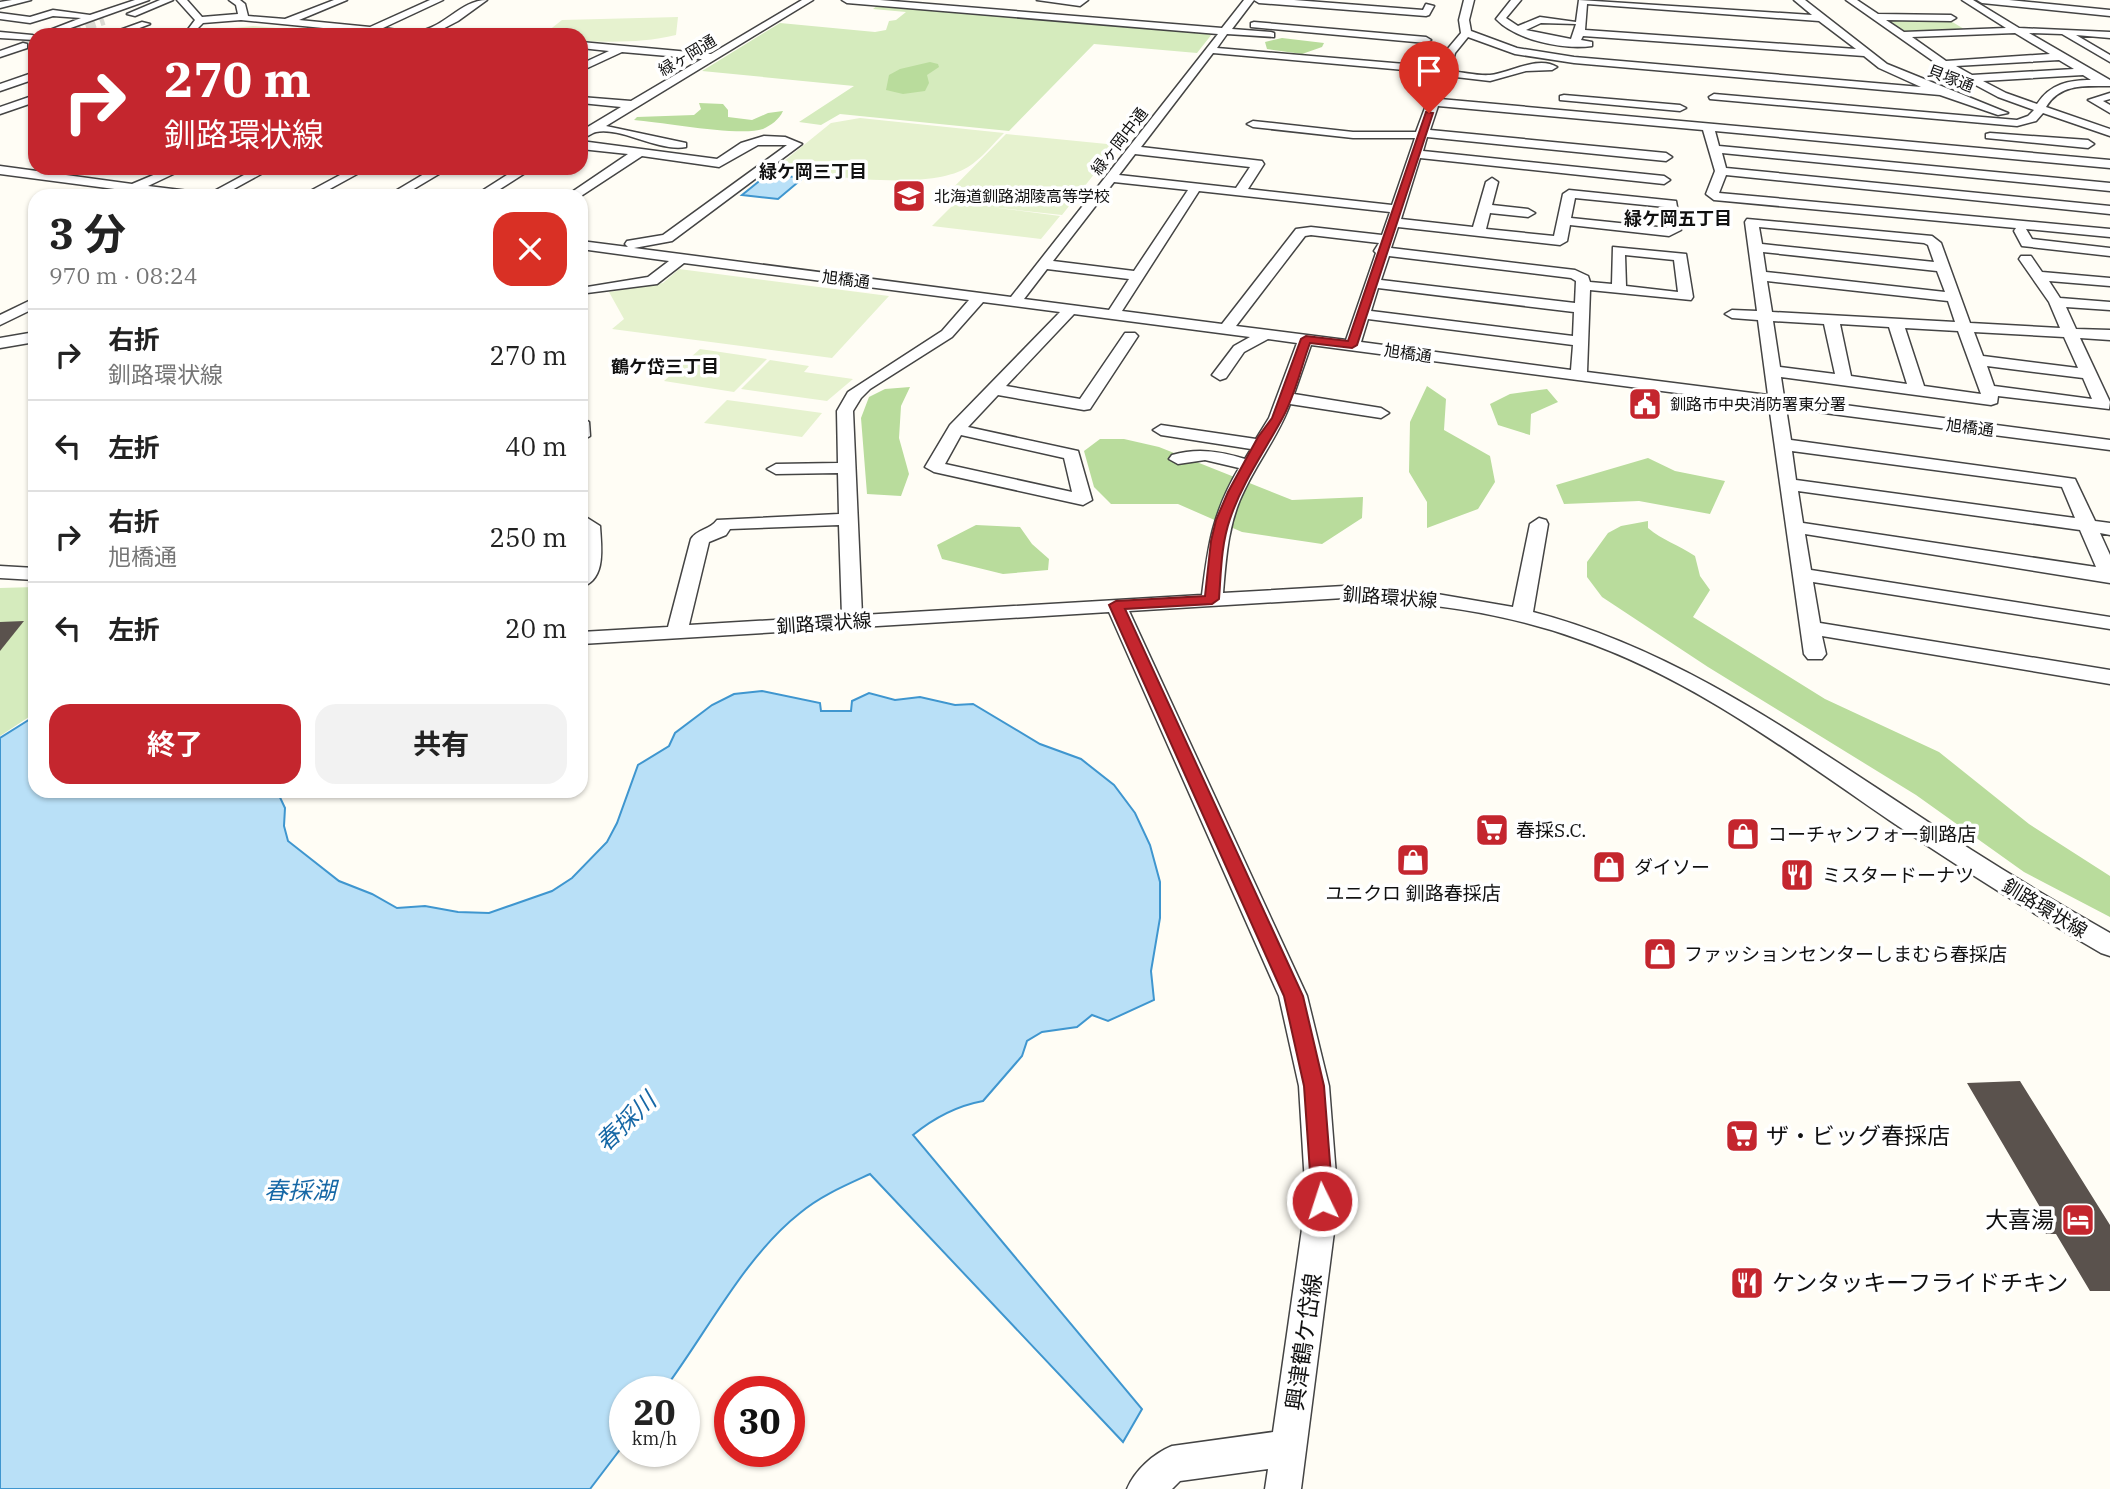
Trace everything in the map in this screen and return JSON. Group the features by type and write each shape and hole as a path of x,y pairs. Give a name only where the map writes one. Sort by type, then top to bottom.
{"street":[{"path":"0,5 26,0"},
{"path":"0,16 30,20 53,13 100,19 144,0"},
{"path":"68,28 158,0"},
{"path":"94,28 168,0"},
{"path":"182,0 200,20"},
{"path":"234,0 240,4 245,18"},
{"path":"283,23 342,0"},
{"path":"373,28 438,0"},
{"path":"434,28 455,19 464,10 482,0"},
{"name":"緑ヶ岡通","path":"588,131 808,0"},
{"path":"847,0 1105,22 1114,11 1237,17 1426,40"},
{"path":"1010,13 1026,0"},
{"path":"1042,0 1080,3 1083,0"},
{"path":"1259,0 1426,13 1429,6 1357,0"},
{"path":"1352,345 1421,134 1431,107 1447,88 1445,72 1450,52 1466,33 1464,20 1469,0"},
{"path":"1516,0 1502,19 1519,29 1546,38 1685,42 1686,19"},
{"path":"1574,0 1582,18"},
{"name":"貝塚通","path":"1799,0 1863,53 1883,66 1941,92 2094,146 1979,135"},
{"path":"1967,0 2105,85"},
{"path":"1982,0 2110,13"},
{"path":"1854,2 1882,4"},
{"path":"1854,2 1944,64 2002,94 2110,133"},
{"path":"0,16 55,3"},
{"path":"101,4 127,7"},
{"path":"2016,4 2110,59"},
{"path":"1931,5 1972,31"},
{"path":"245,18 275,9"},
{"path":"1686,19 1748,9 1821,18"},
{"path":"2038,16 2110,24"},
{"path":"1237,17 1271,35"},
{"name":"緑ヶ岡中通","path":"1015,301 1237,17"},
{"path":"1876,17 1951,18"},
{"path":"200,20 245,18 356,28"},
{"path":"1519,29 1540,20 1582,18 1686,19 1834,29"},
{"path":"1582,18 1571,40 1577,38 1661,63"},
{"path":"1686,19 1863,53"},
{"path":"194,28 200,20"},
{"path":"129,28 145,24"},
{"path":"1902,35 2013,29 2110,35"},
{"path":"1466,33 1515,51 1574,60 1661,63 1941,92"},
{"path":"1756,34 1848,41"},
{"path":"0,37 28,37"},
{"path":"0,37 9,43 0,45"},
{"path":"1574,60 1577,38"},
{"path":"2023,44 2035,43"},
{"path":"0,54 23,46"},
{"path":"588,46 713,57"},
{"path":"588,65 622,48"},
{"path":"1923,49 1936,48"},
{"path":"1210,50 1529,81"},
{"path":"1710,52 1883,66"},
{"path":"1944,64 2058,57"},
{"path":"1490,78 1534,67 1661,63"},
{"path":"1699,63 1912,80"},
{"path":"1971,78 2083,72"},
{"path":"0,88 28,77"},
{"path":"15,82 28,83"},
{"path":"1714,97 2027,122 2053,91 2073,85 2105,85"},
{"path":"0,94 28,98"},
{"path":"2110,96 2093,100 2110,110"},
{"path":"1546,97 1679,108"},
{"path":"0,111 28,101"},
{"path":"588,101 633,105"},
{"path":"1431,107 1708,128 2110,164"},
{"path":"1431,107 1650,135"},
{"path":"1851,108 1885,210"},
{"path":"1253,124 1353,135 1421,134 1666,157"},
{"path":"593,128 626,132 664,143 734,151"},
{"path":"1708,128 1721,172 1712,194 1727,199 1885,210 2110,233"},
{"path":"588,252 667,238 796,144 771,140 745,144 719,163"},
{"path":"664,143 647,155 761,169"},
{"path":"583,189 640,152 588,146"},
{"path":"1715,149 2110,187"},
{"path":"1132,150 1188,171 1196,187"},
{"path":"1415,154 1664,180"},
{"path":"2011,155 2053,227"},
{"path":"1111,178 1258,164 1240,192"},
{"path":"0,170 28,174"},
{"path":"1721,172 2110,210"},
{"path":"38,175 149,189"},
{"path":"77,180 88,175"},
{"path":"135,187 163,175"},
{"path":"225,189 252,175"},
{"path":"321,189 348,175"},
{"path":"406,189 431,175"},
{"path":"492,189 515,175"},
{"path":"1478,232 1492,182"},
{"path":"1196,187 1240,192 1331,217 1384,246 1575,274 1583,279 1579,376"},
{"path":"1113,314 1196,187"},
{"path":"1391,222 1560,240 1569,194 1671,204 1674,230 1669,232 1565,221"},
{"path":"1226,329 1301,232 1331,217 1396,208"},
{"path":"1483,208 1528,213"},
{"path":"1815,654 1794,527 1752,222 1927,239 1934,243 2004,431"},
{"path":"2003,229 2110,239"},
{"path":"2021,231 2027,243 2110,252"},
{"name":"旭橋通","path":"588,246 2110,445"},
{"path":"1755,247 1943,267"},
{"path":"1582,285 1686,297 1682,257 1618,250 1619,289"},
{"path":"592,290 652,281 681,258"},
{"path":"2026,259 2056,302 2106,412"},
{"path":"1043,264 1138,275"},
{"path":"1760,276 1956,298"},
{"path":"2037,276 2110,282"},
{"path":"1372,283 1581,307"},
{"path":"852,621 845,411 854,395 942,339 981,297"},
{"path":"2056,302 2110,306"},
{"path":"0,321 28,306"},
{"path":"956,429 1072,455 1083,500 934,467 956,429 1071,309"},
{"path":"1362,314 1579,341"},
{"path":"1732,314 2110,335"},
{"path":"1831,318 1844,380"},
{"path":"1895,322 1917,390"},
{"path":"1220,375 1239,349 1267,334"},
{"path":"994,389 1084,405 1129,336"},
{"path":"0,343 28,338"},
{"path":"1212,599 1223,520 1234,492 1277,418 1306,339"},
{"path":"1976,360 2087,374"},
{"path":"1772,371 1917,390 1989,395 2106,412"},
{"path":"1285,398 1381,413"},
{"path":"1161,430 1261,445"},
{"path":"1782,444 2069,483 2090,526 2109,576 1794,527"},
{"path":"1178,459 1187,455 1205,455 1249,466"},
{"path":"776,469 847,468"},
{"path":"1790,484 2110,529"},
{"path":"677,633 699,539 719,531 724,524 850,519"},
{"path":"588,524 591,526 591,568 588,572"},
{"path":"1522,616 1539,524"},
{"path":"0,572 28,574"},
{"path":"1803,575 2110,623"},
{"name":"釧路環状線","path":"588,638 1344,592 1456,601 1588,635 1659,666 1730,705 2008,887 2110,946"},
{"name":"興津鶴ケ岱線","path":"1116,605 1293,996 1314,1086 1322,1201 1283,1489"},
{"path":"1811,628 2110,677"},
{"path":"1145,1489 1172,1464 1289,1448"}],"green space":[{"path":"878,5 1212,34 1197,53 1094,44 1009,131 840,114 821,125 799,122 854,86 702,71 780,23 875,32 886,30 889,21 896,20 906,12 873,9"},
{"path":"678,17 676,35 616,42 588,41 588,28 552,28 562,20"},
{"path":"1884,20 1949,20 1964,29 1905,33"},
{"path":"253,26 275,28 234,28"},
{"path":"1282,38 1324,43 1322,47 1302,54 1267,49 1265,42"},
{"path":"930,62 938,64 939,67 927,75 929,83 925,91 903,94 886,90 889,75 900,69"},
{"path":"699,103 723,104 728,110 728,117 752,120 768,113 783,111 769,126 752,131 634,120 637,117 694,115 701,109"},
{"path":"860,118 1004,133 968,167 950,175 927,179 873,180 773,170 831,123"},
{"path":"1006,134 1117,145 1062,215 990,207 1060,216 1041,239 932,226 954,204 940,201"},
{"path":"679,269 889,296 832,358 612,329 624,319 609,292 663,283"},
{"path":"700,349 767,359 734,392 664,381"},
{"path":"770,360 809,366 804,372 853,379 827,401 741,389"},
{"path":"1427,386 1446,399 1444,430 1490,456 1495,482 1478,509 1427,528 1427,502 1409,472 1410,422"},
{"path":"910,387 901,406 899,438 909,474 901,496 867,494 861,418 869,397 885,389"},
{"path":"1547,389 1558,402 1531,414 1530,435 1498,425 1490,404 1510,394"},
{"path":"727,400 822,413 802,437 704,423"},
{"path":"1100,439 1124,439 1159,447 1292,500 1363,497 1362,518 1322,544 1242,532 1178,504 1111,504 1094,487 1084,451"},
{"path":"1648,458 1675,471 1725,481 1710,514 1639,501 1564,504 1556,485"},
{"path":"1648,521 1648,528 1653,532 1695,556 1700,576 1710,590 1693,617 1825,699 1939,752 2029,824 2110,876 2110,917 2024,872 1916,795 1708,667 1602,597 1587,577 1587,562 1608,533 1621,526"},
{"path":"976,525 1020,527 1032,544 1049,559 1048,570 1003,574 942,559 937,545"},
{"path":"28,587 28,718 0,736 0,588"}],"water":[{"path":"768,174 803,178 778,199 742,195"},
{"name":"春採湖","path":"762,691 820,703 821,711 851,711 852,701 869,693 895,700 920,697 955,705 973,704 1040,744 1081,759 1114,785 1135,813 1150,845 1160,882 1160,918 1151,971 1154,1000 1108,1021 1092,1015 1077,1027 1042,1032 1027,1041 1022,1056 983,1101 946,1113 913,1135 1142,1409 1123,1442 870,1174 816,1201 780,1231 743,1274 674,1376 609,1376 609,1464 590,1489 0,1489 0,738 28,720 28,798 280,798 285,808 284,826 288,841 339,881 372,894 397,908 425,906 458,912 489,913 552,891 572,878 607,842 617,823 638,765 669,746 675,733 712,705 734,694"}],"building":[{"path":"24,621 0,651 0,622"},
{"name":"大喜湯","path":"2020,1081 2110,1225 2110,1291 2090,1291 2056,1234 2046,1234 2035,1214 2044,1214 1967,1083"}],"tunnel":[{"path":"79,28 104,20"},
{"path":"23,46 28,44"}],"place":[{"name":"北海道釧路湖陵高等学校","path":"909,196"},
{"name":"釧路市中央消防署東分署","path":"1645,404"},
{"name":"春採S.C.","path":"1492,830"},
{"name":"コーチャンフォー釧路店","path":"1743,834"},
{"name":"ユニクロ 釧路春採店","path":"1413,860"},
{"name":"ダイソー","path":"1609,867"},
{"name":"ミスタードーナツ","path":"1797,875"},
{"name":"ファッションセンターしまむら春採店","path":"1660,954"},
{"name":"ザ・ビッグ春採店","path":"1742,1136"},
{"name":"大喜湯","path":"2078,1220"},
{"name":"ケンタッキーフライドチキン","path":"1747,1283"}],"district":[{"name":"緑ケ岡三丁目","path":"813,172"},
{"name":"緑ケ岡五丁目","path":"1678,219"},
{"name":"鶴ケ岱三丁目","path":"665,367"}],"route":[{"path":"1322,1201 1314,1086 1293,996 1116,605 1212,599 1223,520 1234,492 1277,418 1306,339 1352,345 1429,113"}],"water label":[{"name":"春採川","path":"626,1122"}]}
